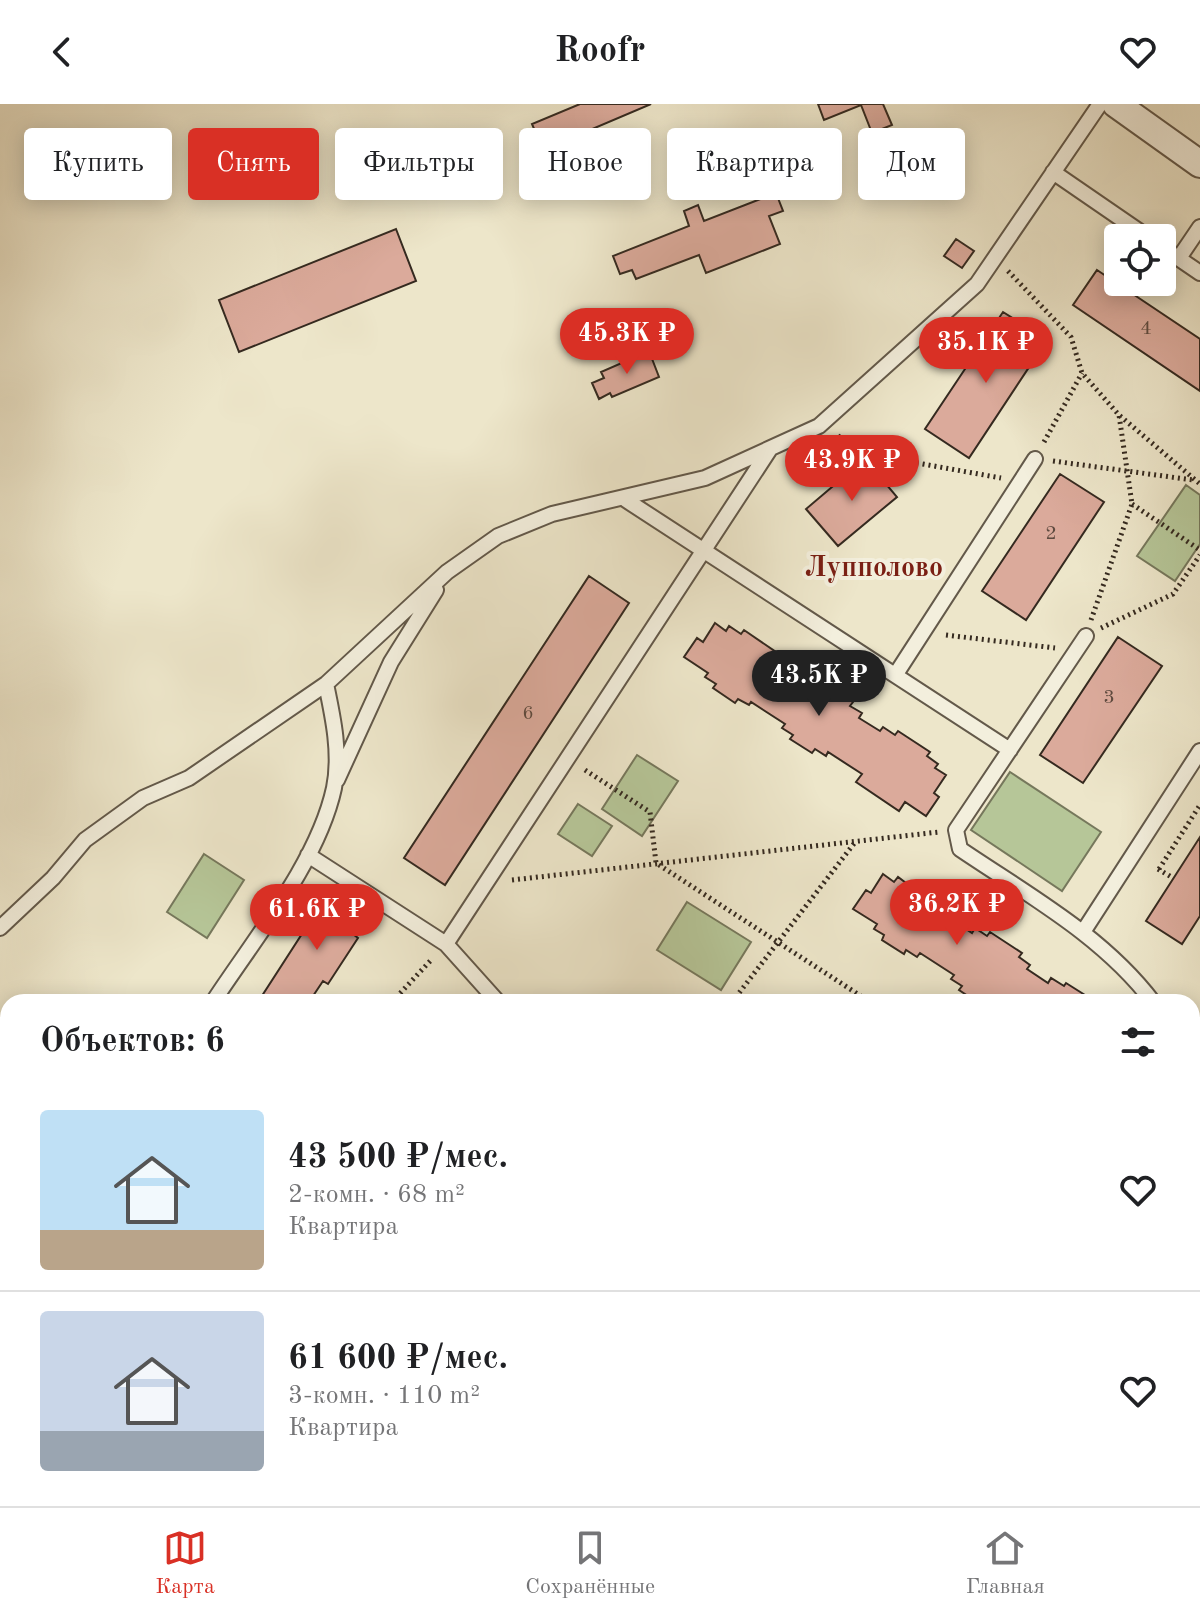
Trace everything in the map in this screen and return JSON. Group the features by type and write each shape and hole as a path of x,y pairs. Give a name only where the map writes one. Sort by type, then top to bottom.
{"street":[{"path":"1127,107 1200,164"}],"lane":[{"path":"0,928 53,878 85,840 143,798 189,778 326,684 447,572 498,536 552,514 626,500 705,478 819,426 977,284 1100,104"},
{"path":"1053,172 1129,224"},
{"path":"1179,258 1200,227"},
{"path":"1176,256 1200,273"},
{"path":"446,944 770,449"},
{"path":"896,674 1035,459"},
{"path":"626,500 1010,750"},
{"path":"218,994 308,855 334,787 391,662 447,572"},
{"path":"1086,636 956,830 960,849 1083,932 1133,975 1147,994"},
{"path":"326,684 335,729 334,787"},
{"path":"1083,932 1200,751"},
{"path":"308,855 446,944 491,994"}],"path":[{"path":"995,258 1071,337 1082,373 1119,415 1197,482"},
{"path":"1082,373 1035,459 1197,482"},
{"path":"1086,636 1132,504 1119,415"},
{"path":"819,426 878,456 1020,481"},
{"path":"1086,636 1173,594 1200,552 1132,504"},
{"path":"923,632 1076,651"},
{"path":"567,759 650,812 656,863"},
{"path":"1159,869 1200,805"},
{"path":"486,883 956,830"},
{"path":"738,994 857,840"},
{"path":"656,863 858,994"},
{"path":"399,994 446,944"}],"green space":[{"path":"1186,485 1200,495 1200,544 1175,581 1137,556"},
{"path":"637,755 678,781 642,836 602,809"},
{"path":"1010,772 1101,832 1062,891 971,830"},
{"path":"578,804 612,826 592,856 558,834"},
{"path":"204,854 244,880 207,938 167,912"},
{"path":"687,902 751,942 721,990 657,950"}],"building":[{"path":"580,104 651,104 595,128 534,128 532,124"},
{"path":"818,104 883,104 892,125 870,128 861,105 824,120"},
{"path":"758,200 779,200 783,211 769,216 780,244 706,273 699,255 636,279 632,270 620,274 613,256 689,226 684,211 698,205 704,221"},
{"path":"396,229 416,281 239,352 219,300"},
{"path":"956,239 974,251 962,268 944,256"},
{"path":"1097,270 1104,275 1104,296 1136,296 1200,339 1200,391 1073,305"},
{"path":"1003,312 1047,340 969,458 925,429"},
{"path":"649,351 659,377 612,397 610,393 599,399 592,383 604,378 601,372"},
{"path":"865,459 897,497 838,546 806,509"},
{"path":"1060,474 1104,502 1026,620 982,591"},
{"path":"589,576 629,603 445,885 404,858"},
{"path":"715,623 726,631 729,626 741,634 744,630 776,652 773,655 785,663 782,667 803,681 806,677 818,685 821,681 853,702 850,706 862,713 859,718 880,731 883,727 895,735 898,731 930,752 927,756 938,764 935,768 946,775 934,793 939,797 926,816 905,802 899,811 856,782 862,774 828,752 826,756 815,749 812,753 790,739 793,735 782,728 785,724 751,702 749,705 738,699 735,703 713,688 716,684 705,677 708,673 684,657 697,638 703,642"},
{"path":"1118,637 1162,666 1083,783 1040,755"},
{"path":"1200,837 1200,916 1182,944 1146,921"},
{"path":"883,874 894,882 898,877 910,886 912,882 945,903 942,907 953,914 950,918 972,933 975,928 987,936 990,932 1022,953 1019,957 1030,965 1027,969 1048,983 1051,978 1083,994 965,994 959,990 962,986 951,979 954,975 920,953 917,957 906,950 904,954 882,940 884,935 874,929 877,924 853,909 866,890 871,893"},
{"path":"331,889 367,912 353,934 358,938 328,984 323,981 314,994 263,994"}],"district":[{"name":"Лупполово","path":"874,569"}]}
